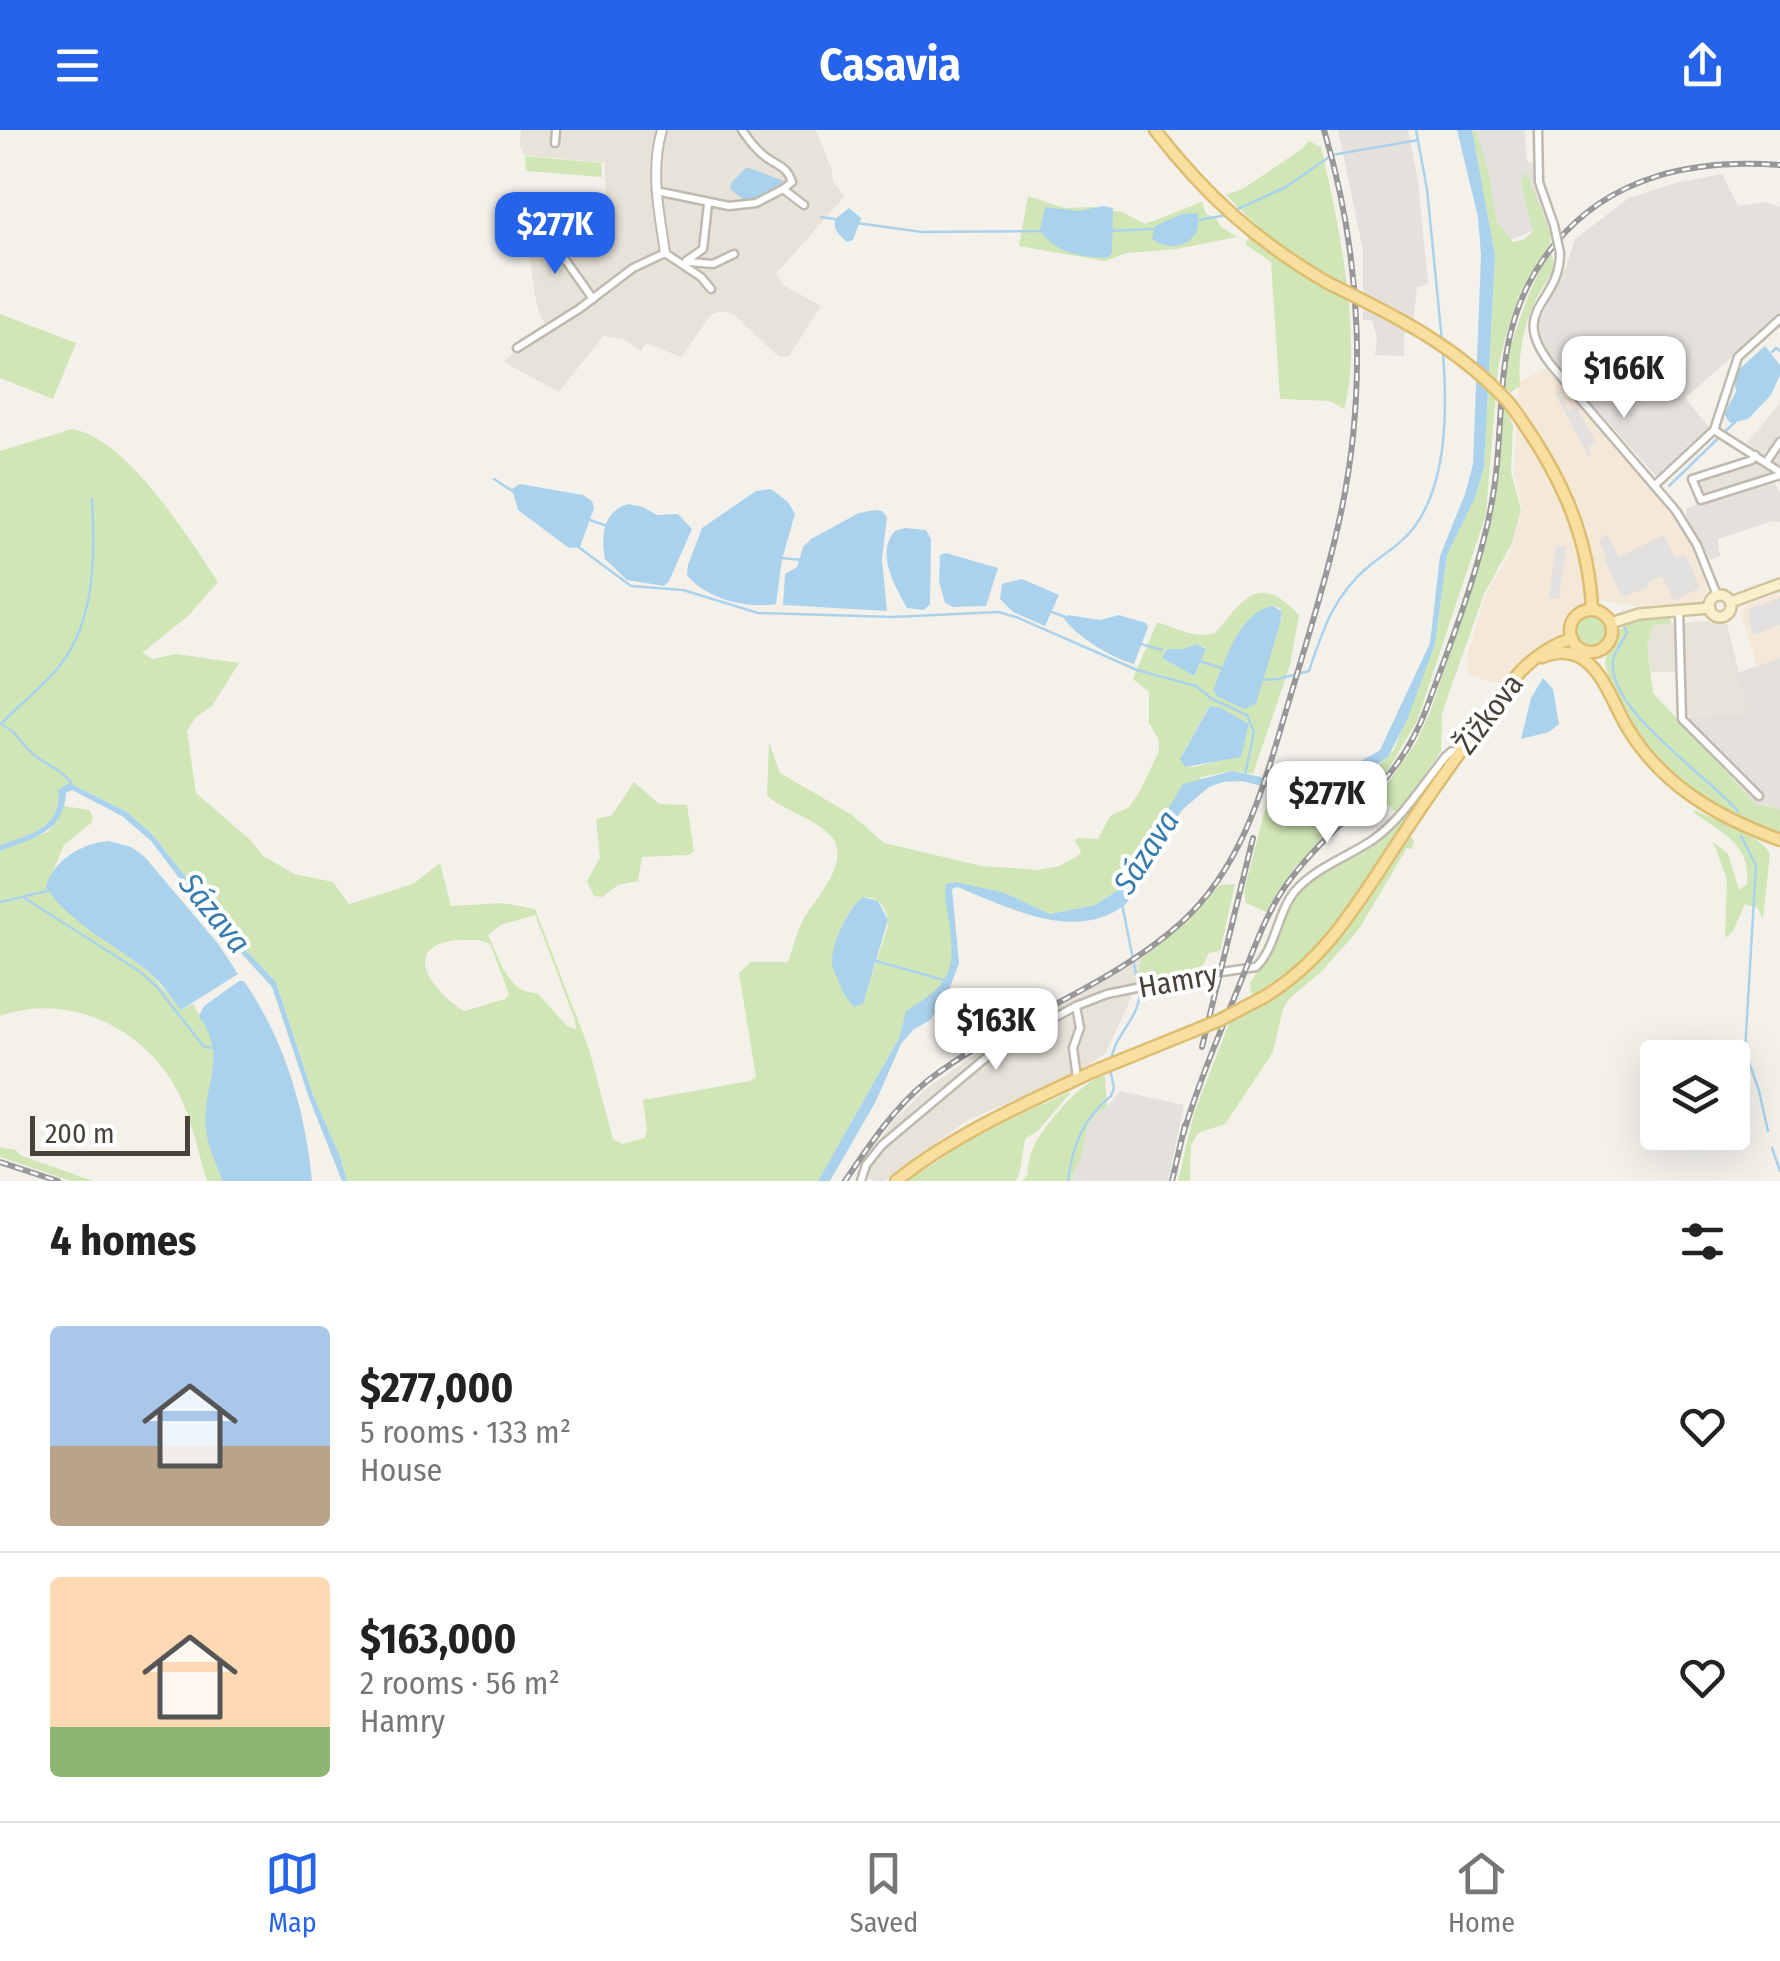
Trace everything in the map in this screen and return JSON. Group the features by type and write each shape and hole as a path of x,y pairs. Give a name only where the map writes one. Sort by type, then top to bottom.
{"main road":[{"path":"1155,130 1234,219 1288,260 1449,348 1510,404 1551,464 1574,516 1588,564 1592,610 1603,614 1610,623 1611,639 1596,652"},
{"path":"1731,602 1780,584"},
{"path":"1717,595 1724,595 1731,602 1725,616 1716,616 1710,608 1717,595"},
{"path":"1610,623 1639,614 1710,608"},
{"name":"Žižkova","path":"896,1181 990,1119 1220,1020 1298,974 1331,941 1460,752 1524,667 1544,650 1572,638 1575,619 1592,610"},
{"path":"1572,638 1580,648 1596,652"},
{"path":"1596,652 1610,696"},
{"path":"1524,667 1552,653 1574,654 1592,667 1635,740 1676,785 1720,815 1780,840"}],"street":[{"path":"555,144 556,130"},
{"path":"662,130 654,158 665,253"},
{"path":"656,191 708,204 748,205 792,182 782,165 756,148 742,130"},
{"path":"1538,130 1540,182 1560,253 1555,280 1535,313 1536,342 1551,365 1655,484 1690,532 1717,595"},
{"path":"782,189 804,205"},
{"path":"682,261 703,249 708,204"},
{"path":"558,236 564,258 593,300"},
{"path":"665,253 682,261 712,289"},
{"path":"517,348 593,300 633,268 665,253"},
{"path":"682,261 713,264 734,254"},
{"path":"1655,484 1714,430 1738,357 1780,319"},
{"path":"1714,430 1780,473"},
{"path":"1767,477 1768,462 1780,442"},
{"path":"1755,455 1752,460 1692,479 1700,500 1780,473"},
{"path":"1679,612 1682,719 1760,796"},
{"name":"Hamry","path":"861,1181 866,1165 882,1145 994,1051 1076,1006 1201,974 1245,971 1260,964 1296,890 1317,872 1382,832 1446,756 1452,751 1460,752"},
{"path":"1076,1006 1080,1028 1073,1048 1078,1079"}],"shaded area":[{"path":"521,130 816,130 833,181 844,197 776,274 783,285 821,306 789,356 779,357 733,314 721,311 711,315 681,357 646,343 641,351 623,339 603,336 559,392 504,362 545,324 534,291 523,205 600,212 605,204 605,163 524,155"},
{"path":"1338,130 1408,130 1418,182 1428,284 1417,287 1412,332 1404,333 1404,356 1375,355 1377,338 1372,320 1363,320 1363,250"},
{"path":"1472,130 1525,130 1526,156 1528,163 1533,163 1549,224 1494,243"},
{"path":"1722,174 1738,206 1765,202 1780,207 1780,315 1685,398 1709,427 1656,476 1547,354 1537,324 1565,270 1575,239 1629,198 1675,183"},
{"path":"1546,368 1670,510 1689,542 1707,592 1698,603 1583,604 1569,616 1565,630 1554,641 1535,650 1503,683 1495,683 1468,674 1468,652 1486,594 1510,552 1522,510 1514,473 1519,382"},
{"path":"1558,391 1569,411 1577,407 1596,443 1588,447 1592,454 1588,456 1555,393"},
{"path":"1780,403 1780,478 1699,502 1691,478 1748,458 1756,450 1747,443"},
{"path":"1772,479 1780,492 1780,522 1772,521 1718,539 1720,556 1710,560 1686,515 1687,508"},
{"path":"1607,534 1619,557 1664,535 1675,558 1685,554 1700,588 1674,601 1662,576 1648,583 1649,587 1622,597 1599,540"},
{"path":"1556,545 1566,547 1559,599 1549,598"},
{"path":"1780,593 1780,658 1757,666 1741,613 1747,605"},
{"path":"1780,598 1780,625 1753,635 1749,609"},
{"path":"1706,621 1727,624 1749,714 1684,716 1682,672 1651,672 1647,647 1653,625"},
{"path":"1780,658 1780,809 1756,804 1687,727 1690,716 1748,714 1737,673"},
{"path":"1142,958 1129,1003 1105,1054 1069,1077 966,1121 885,1181 875,1181 857,1172 893,1121 928,1087 978,1053"},
{"path":"1120,1091 1184,1105 1168,1181 1071,1181 1083,1150 1083,1135 1095,1113 1107,1107"}],"green space":[{"path":"1472,130 1476,130 1488,170 1497,223 1513,242 1525,239 1533,231 1521,182 1526,172 1551,234 1550,244 1520,293 1498,367 1486,514 1417,721 1385,775 1295,867 1266,912 1246,903 1244,891 1266,806 1282,794 1304,797 1379,765 1394,750 1435,644 1447,555 1475,498 1484,468 1495,255"},
{"path":"1309,141 1321,147 1346,278 1351,349 1344,409 1330,401 1280,399 1271,262 1245,244 1257,226 1226,195 1244,188"},
{"path":"525,156 601,163 602,177 526,171"},
{"path":"1028,196 1064,208 1122,212 1145,224 1202,202 1206,214 1237,237 1176,249 1127,253 1105,261 1019,246"},
{"path":"1552,254 1554,270 1537,297 1523,339 1520,386 1510,393 1508,389 1505,409 1513,425 1511,472 1521,510 1512,543 1484,594 1442,713 1441,751 1395,812 1379,796 1417,741 1431,710 1481,556 1493,514 1506,359 1528,296 1545,259"},
{"path":"0,314 76,343 53,399 0,378"},
{"path":"72,429 93,436 114,450 154,492 218,582 188,616 142,653 153,659 176,654 239,663 212,706 195,718 187,731 196,793 263,856 295,874 333,882 349,904 413,884 440,863 451,906 502,903 535,909 589,1049 613,1139 622,1144 645,1138 643,1100 756,1077 739,973 751,962 788,962 801,924 835,867 836,844 828,833 767,796 769,742 780,773 852,815 884,843 982,866 1038,870 1059,866 1079,855 1081,851 1075,841 1078,838 1098,839 1110,816 1128,808 1159,751 1159,740 1149,723 1149,692 1133,679 1157,622 1193,634 1215,633 1243,601 1262,593 1285,602 1299,615 1290,665 1253,774 1232,771 1201,777 1120,889 1095,905 1050,914 1005,893 946,884 954,944 950,975 937,991 906,1011 899,1038 818,1181 347,1181 313,1095 276,982 235,939 152,834 127,812 69,783 59,790 55,813 42,828 0,845 0,451","holes":["1280,608 1282,617 1255,705 1213,692 1242,628 1261,610","1196,644 1206,648 1194,676 1162,658 1166,649","1216,706 1249,724 1241,756 1193,767 1183,765 1182,755 1209,707","866,897 880,903 888,926 868,987 842,990 833,968 835,949 846,918","535,915 576,1029 567,1026 537,993 511,981 488,935 501,925","479,940 490,944 509,994 505,999 465,1011 439,990 426,970 425,960 439,944"]},
{"path":"1591,615 1602,620 1607,631 1602,642 1591,647 1580,642 1575,631 1580,620"},
{"path":"1670,617 1671,624 1653,625 1647,646 1653,693 1756,804 1780,809 1780,835 1694,791 1668,771 1627,722 1613,694 1605,662 1609,648 1627,624"},
{"path":"634,782 659,804 687,805 694,851 688,855 642,857 638,881 618,885 602,897 594,896 587,881 600,858 596,819 612,815"},
{"path":"64,806 89,810 93,817 64,845 46,888 57,901 152,975 181,1010 193,1004 215,1048 206,1130 222,1181 207,1181 178,1092 164,1070 126,1034 78,1012 52,1008 0,1016 0,851 48,832"},
{"path":"1695,810 1748,834 1770,854 1763,919 1758,908 1745,904 1733,931 1725,938 1727,879 1713,842 1728,854 1739,890 1747,884 1747,870 1739,849"},
{"path":"1403,814 1406,821 1319,947 1274,985 1251,994 1250,983 1295,896 1315,878 1381,836"},
{"path":"1409,836 1414,840 1412,849 1407,848 1359,929 1322,971 1289,999 1273,1052 1225,1124 1198,1133 1191,1145 1190,1181 1178,1181 1194,1113 1230,1021 1281,993 1326,955"},
{"path":"1235,884 1220,951 1209,953 1201,969 1134,984 1142,958 1187,922 1220,885"},
{"path":"1105,1076 1107,1107 1089,1124 1071,1181 1022,1181 1027,1176 1033,1148 1047,1125 1076,1093"},
{"path":"1072,1091 1038,1131 1026,1138 1016,1181 907,1181 979,1133"},
{"path":"0,1147 93,1181 71,1181 0,1157"}],"water":[{"name":"Sázava","path":"1457,130 1472,130 1495,255 1484,468 1475,498 1447,555 1435,644 1408,718 1388,757 1370,769 1304,797 1242,781 1209,787 1182,810 1126,904 1106,916 1086,921 1042,918 957,887 952,889 959,963 948,993 930,1020 913,1030 901,1044 876,1101 830,1181 818,1181 899,1038 906,1011 934,991 948,972 952,949 946,884 956,882 1005,893 1050,914 1095,905 1120,889 1183,784 1232,771 1286,782 1309,782 1380,750 1430,643 1440,556 1473,464 1481,255 1478,217"},
{"path":"746,168 784,181 759,198 745,201 730,189"},
{"path":"1045,207 1079,211 1113,208 1112,253 1107,258 1061,249 1040,230"},
{"path":"849,208 861,218 853,240 847,242 838,232 835,219"},
{"path":"1197,213 1196,232 1185,243 1169,246 1152,239 1155,226 1182,214"},
{"path":"1765,346 1780,365 1771,395 1748,419 1730,423 1724,414 1736,392 1734,377"},
{"path":"520,484 583,495 592,501 594,508 580,547 569,548 518,510 512,489"},
{"path":"771,489 788,502 795,514 782,559 776,604 728,600 695,583 687,575 688,565 702,528 756,491"},
{"path":"628,504 657,515 678,514 692,529 664,586 627,580 605,559 605,526 613,513"},
{"path":"875,510 887,517 882,559 887,611 783,605 785,574 797,567 803,547 859,513"},
{"path":"926,530 931,539 930,604 924,610 907,608 889,570 889,539 895,531"},
{"path":"946,553 998,568 986,606 953,607 945,603 939,581 940,555"},
{"path":"1022,579 1059,595 1045,626 1013,612 1000,599 1002,584"},
{"path":"1273,606 1282,612 1280,624 1256,704 1244,709 1217,696 1213,690 1242,627 1261,610"},
{"path":"1068,615 1100,620 1119,615 1146,623 1148,627 1134,664 1087,640 1064,619"},
{"path":"1196,644 1206,649 1194,676 1162,658 1167,649"},
{"path":"1543,678 1553,689 1559,724 1549,732 1521,739 1531,698"},
{"path":"1210,706 1249,724 1241,757 1185,767 1180,759"},
{"path":"69,783 127,812 152,834 235,939 276,982 313,1095 347,1181 342,1181 309,1098 272,987 210,919 151,841 122,816 72,790 66,793 64,806 52,826 34,838 0,851 0,845 32,833 49,821 58,803 58,790"},
{"path":"109,841 131,847 144,856 219,945 238,974 181,1010 150,973 81,924 57,901 46,888 54,869 79,849"},
{"path":"863,897 878,901 888,920 863,1004 854,1007 838,980 832,956 841,927"},
{"path":"244,981 271,1027 291,1076 312,1181 222,1181 212,1155 206,1113 212,1045 199,1016 204,1006"}],"waterway":[{"path":"1416,130 1427,189 1442,341"},
{"path":"1233,211 1286,187 1332,155 1418,140"},
{"path":"1200,220 1226,215"},
{"path":"821,217 834,219"},
{"path":"857,223 922,232 1043,231"},
{"path":"1111,231 1153,229"},
{"path":"1772,352 1776,348 1780,351"},
{"path":"1261,680 1309,671 1338,601 1357,577 1405,538 1426,508 1443,442 1443,353"},
{"path":"1669,486 1736,421"},
{"path":"494,479 514,492"},
{"path":"1,724 48,679 73,646 91,584 92,499"},
{"path":"587,519 607,526"},
{"path":"577,546 631,586 683,590 758,613 893,617 998,612 1016,617 1137,670 1196,686 1212,699 1247,715 1254,732 1245,775"},
{"path":"781,558 803,560"},
{"path":"1052,612 1068,618"},
{"path":"1625,628 1627,633 1613,662 1615,680 1626,700 1662,741 1738,811"},
{"path":"1141,644 1162,650"},
{"path":"1199,661 1225,669"},
{"path":"1,724 72,785"},
{"path":"1741,836 1756,865 1745,1051 1768,1131"},
{"path":"0,902 47,891"},
{"path":"23,897 139,971 157,987 204,1047 217,1048"},
{"name":"Sázava","path":"1122,904 1138,984"},
{"path":"876,961 947,981"},
{"path":"1111,1061 1140,992"},
{"path":"1068,1181 1080,1134 1111,1096 1114,1088 1110,1069"},
{"path":"1772,1148 1780,1171"}],"railway":[{"path":"845,1181 892,1116 926,1082 989,1040 1153,946 1204,899 1238,847 1271,761 1327,570 1348,477 1354,427 1357,377 1353,277 1337,178 1324,130"},
{"path":"1183,1135 1216,1041 1275,902 1311,855 1384,781 1414,736 1427,707 1485,535 1496,476 1509,342 1532,277 1577,221 1628,187 1686,169 1780,165"},
{"path":"1202,1047 1253,838"},
{"path":"1172,1181 1185,1125"},
{"path":"0,1162 58,1181"}]}
